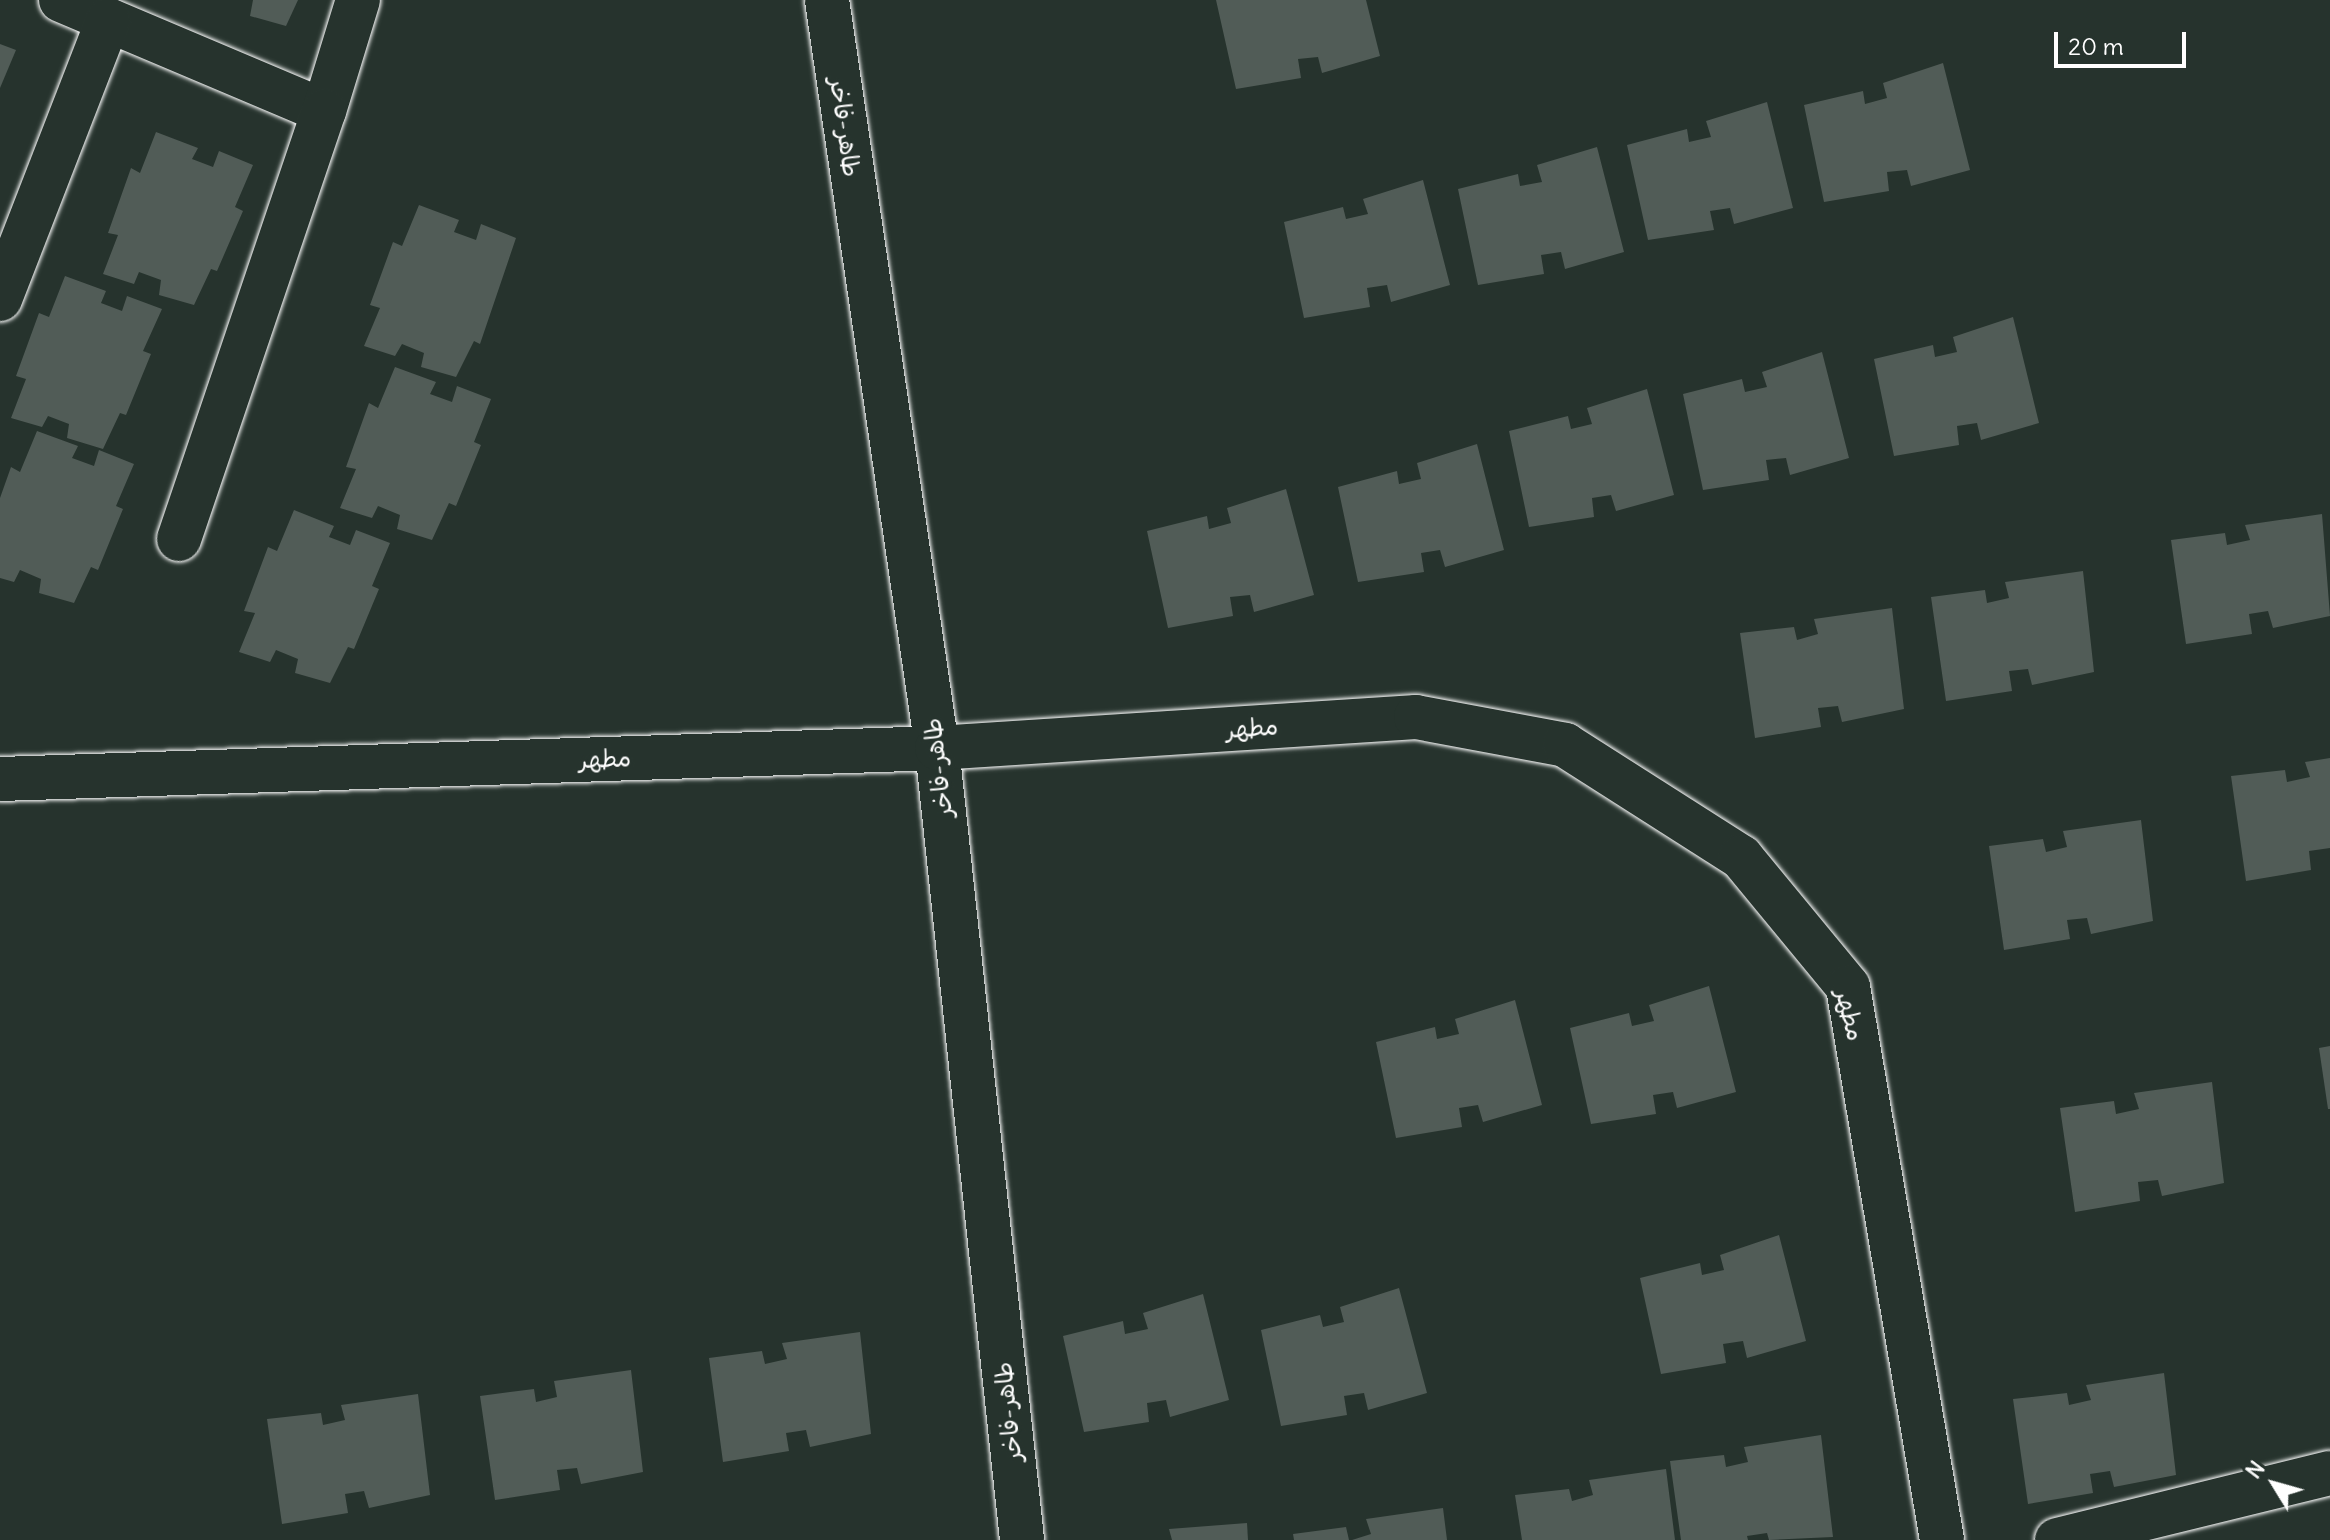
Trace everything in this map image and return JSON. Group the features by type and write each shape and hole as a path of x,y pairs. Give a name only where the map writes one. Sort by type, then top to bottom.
{"street":[{"path":"61,0 324,111"},
{"path":"179,539 324,111 358,0"},
{"name":"طاهر-فاخر","path":"827,0 937,748 1022,1540"},
{"path":"0,299 108,20"},
{"name":"مطهر","path":"0,779 937,748 1416,717 1565,745 1741,857 1848,987 1942,1540"},
{"path":"2057,1540 2330,1473"}],"building":[{"path":"253,0 298,0 286,26 250,16"},
{"path":"1216,0 1366,0 1380,56 1322,73 1318,57 1298,59 1301,78 1236,89"},
{"path":"0,44 16,50 0,88"},
{"path":"1943,63 1970,170 1911,186 1907,170 1887,172 1889,191 1824,202 1804,105 1863,91 1865,104 1887,98 1883,83"},
{"path":"1767,102 1793,208 1734,224 1730,208 1710,211 1714,230 1648,240 1627,145 1687,129 1689,142 1711,137 1706,121"},
{"path":"156,132 198,148 192,159 213,167 219,151 253,165 235,207 243,211 217,271 211,269 194,305 159,295 161,280 139,272 134,284 103,274 118,235 108,233 131,168 140,173"},
{"path":"1597,147 1624,252 1565,269 1561,252 1541,255 1544,274 1478,285 1458,189 1518,174 1520,186 1542,182 1537,165"},
{"path":"1423,180 1450,285 1391,302 1387,285 1367,288 1370,307 1304,318 1284,222 1343,207 1346,219 1368,214 1363,199"},
{"path":"419,205 459,220 454,232 476,240 481,224 516,238 480,344 474,341 456,377 421,367 424,353 402,344 395,356 364,346 380,308 370,305 393,242 402,246"},
{"path":"65,276 106,291 101,303 122,311 127,296 162,309 143,351 151,354 126,415 120,413 103,449 67,438 69,424 48,416 42,427 11,418 26,379 16,376 39,313 49,317"},
{"path":"2013,317 2039,423 1981,440 1977,423 1957,426 1959,445 1894,456 1874,359 1933,345 1935,357 1957,352 1953,337"},
{"path":"1822,352 1849,458 1790,475 1786,458 1766,460 1769,480 1703,490 1683,394 1742,379 1745,392 1767,387 1762,372"},
{"path":"395,367 436,382 430,394 452,402 457,386 491,399 474,442 481,445 456,506 449,503 432,540 397,529 400,515 378,506 372,518 340,508 356,469 346,467 369,403 378,408"},
{"path":"1647,389 1674,495 1616,511 1611,495 1592,498 1594,517 1529,527 1509,431 1568,416 1571,429 1592,424 1587,408"},
{"path":"37,431 78,446 72,458 94,466 99,450 134,464 116,506 123,509 98,570 91,567 74,603 39,593 41,579 20,570 14,582 0,578 0,498 11,467 20,472"},
{"path":"1477,444 1504,550 1445,567 1440,550 1421,553 1424,572 1358,582 1338,487 1397,471 1399,484 1421,479 1417,463"},
{"path":"1286,489 1314,595 1254,612 1250,595 1230,597 1233,616 1168,628 1147,531 1207,516 1209,529 1231,523 1227,508"},
{"path":"294,510 334,526 329,537 350,545 356,530 390,543 372,586 379,589 354,649 348,647 330,683 295,673 298,659 276,650 270,662 239,652 255,613 244,611 268,547 277,551"},
{"path":"2322,514 2330,616 2273,628 2268,611 2249,614 2252,634 2186,644 2171,540 2225,533 2227,545 2250,540 2245,525"},
{"path":"2083,571 2094,672 2032,685 2028,669 2009,671 2012,691 1946,701 1931,597 1985,590 1987,603 2009,598 2005,582"},
{"path":"1892,608 1904,709 1842,722 1838,706 1818,708 1821,727 1755,738 1740,633 1794,627 1797,640 1818,634 1814,619"},
{"path":"2330,758 2330,848 2309,851 2311,870 2246,881 2231,776 2285,770 2287,782 2310,777 2305,762"},
{"path":"2141,820 2153,921 2091,934 2087,918 2067,920 2070,939 2004,950 1989,846 2043,839 2046,852 2067,847 2063,831"},
{"path":"1709,986 1736,1092 1677,1108 1673,1092 1653,1095 1656,1114 1591,1124 1570,1028 1629,1013 1632,1026 1654,1021 1649,1005"},
{"path":"1515,1000 1542,1105 1483,1122 1478,1105 1459,1108 1462,1127 1396,1138 1376,1042 1435,1027 1437,1039 1459,1034 1455,1019"},
{"path":"2330,1046 2330,1109 2328,1109 2319,1048"},
{"path":"2212,1082 2224,1183 2162,1196 2158,1180 2138,1182 2140,1201 2075,1212 2060,1108 2114,1101 2116,1114 2139,1109 2134,1093"},
{"path":"1779,1235 1806,1341 1747,1358 1743,1341 1723,1344 1726,1363 1661,1374 1640,1278 1700,1263 1702,1275 1724,1270 1720,1255"},
{"path":"1399,1288 1427,1393 1368,1410 1364,1393 1344,1396 1347,1415 1281,1426 1261,1330 1320,1315 1323,1327 1344,1322 1340,1307"},
{"path":"1203,1294 1229,1400 1170,1417 1166,1400 1147,1403 1149,1422 1084,1432 1063,1336 1123,1321 1125,1334 1148,1329 1143,1313"},
{"path":"860,1332 871,1434 810,1447 806,1430 786,1433 789,1451 723,1462 709,1358 762,1351 765,1364 787,1359 782,1343"},
{"path":"631,1370 643,1472 581,1484 577,1468 557,1470 560,1490 495,1500 480,1396 534,1389 536,1402 557,1397 554,1381"},
{"path":"2164,1373 2176,1475 2114,1487 2110,1471 2090,1474 2093,1493 2028,1504 2013,1399 2067,1393 2069,1405 2091,1400 2086,1385"},
{"path":"418,1394 430,1495 369,1508 364,1491 345,1494 348,1513 282,1524 267,1419 321,1413 323,1425 345,1420 341,1405"},
{"path":"1821,1435 1833,1537 1769,1540 1767,1533 1747,1536 1748,1540 1681,1540 1670,1461 1724,1455 1726,1467 1748,1462 1744,1447"},
{"path":"1666,1469 1675,1540 1522,1540 1515,1495 1569,1489 1572,1501 1593,1495 1589,1480"},
{"path":"1443,1508 1447,1540 1352,1540 1371,1534 1366,1519"},
{"path":"1247,1523 1248,1540 1172,1540 1169,1529"},
{"path":"1346,1527 1349,1540 1294,1540 1293,1534"}]}
